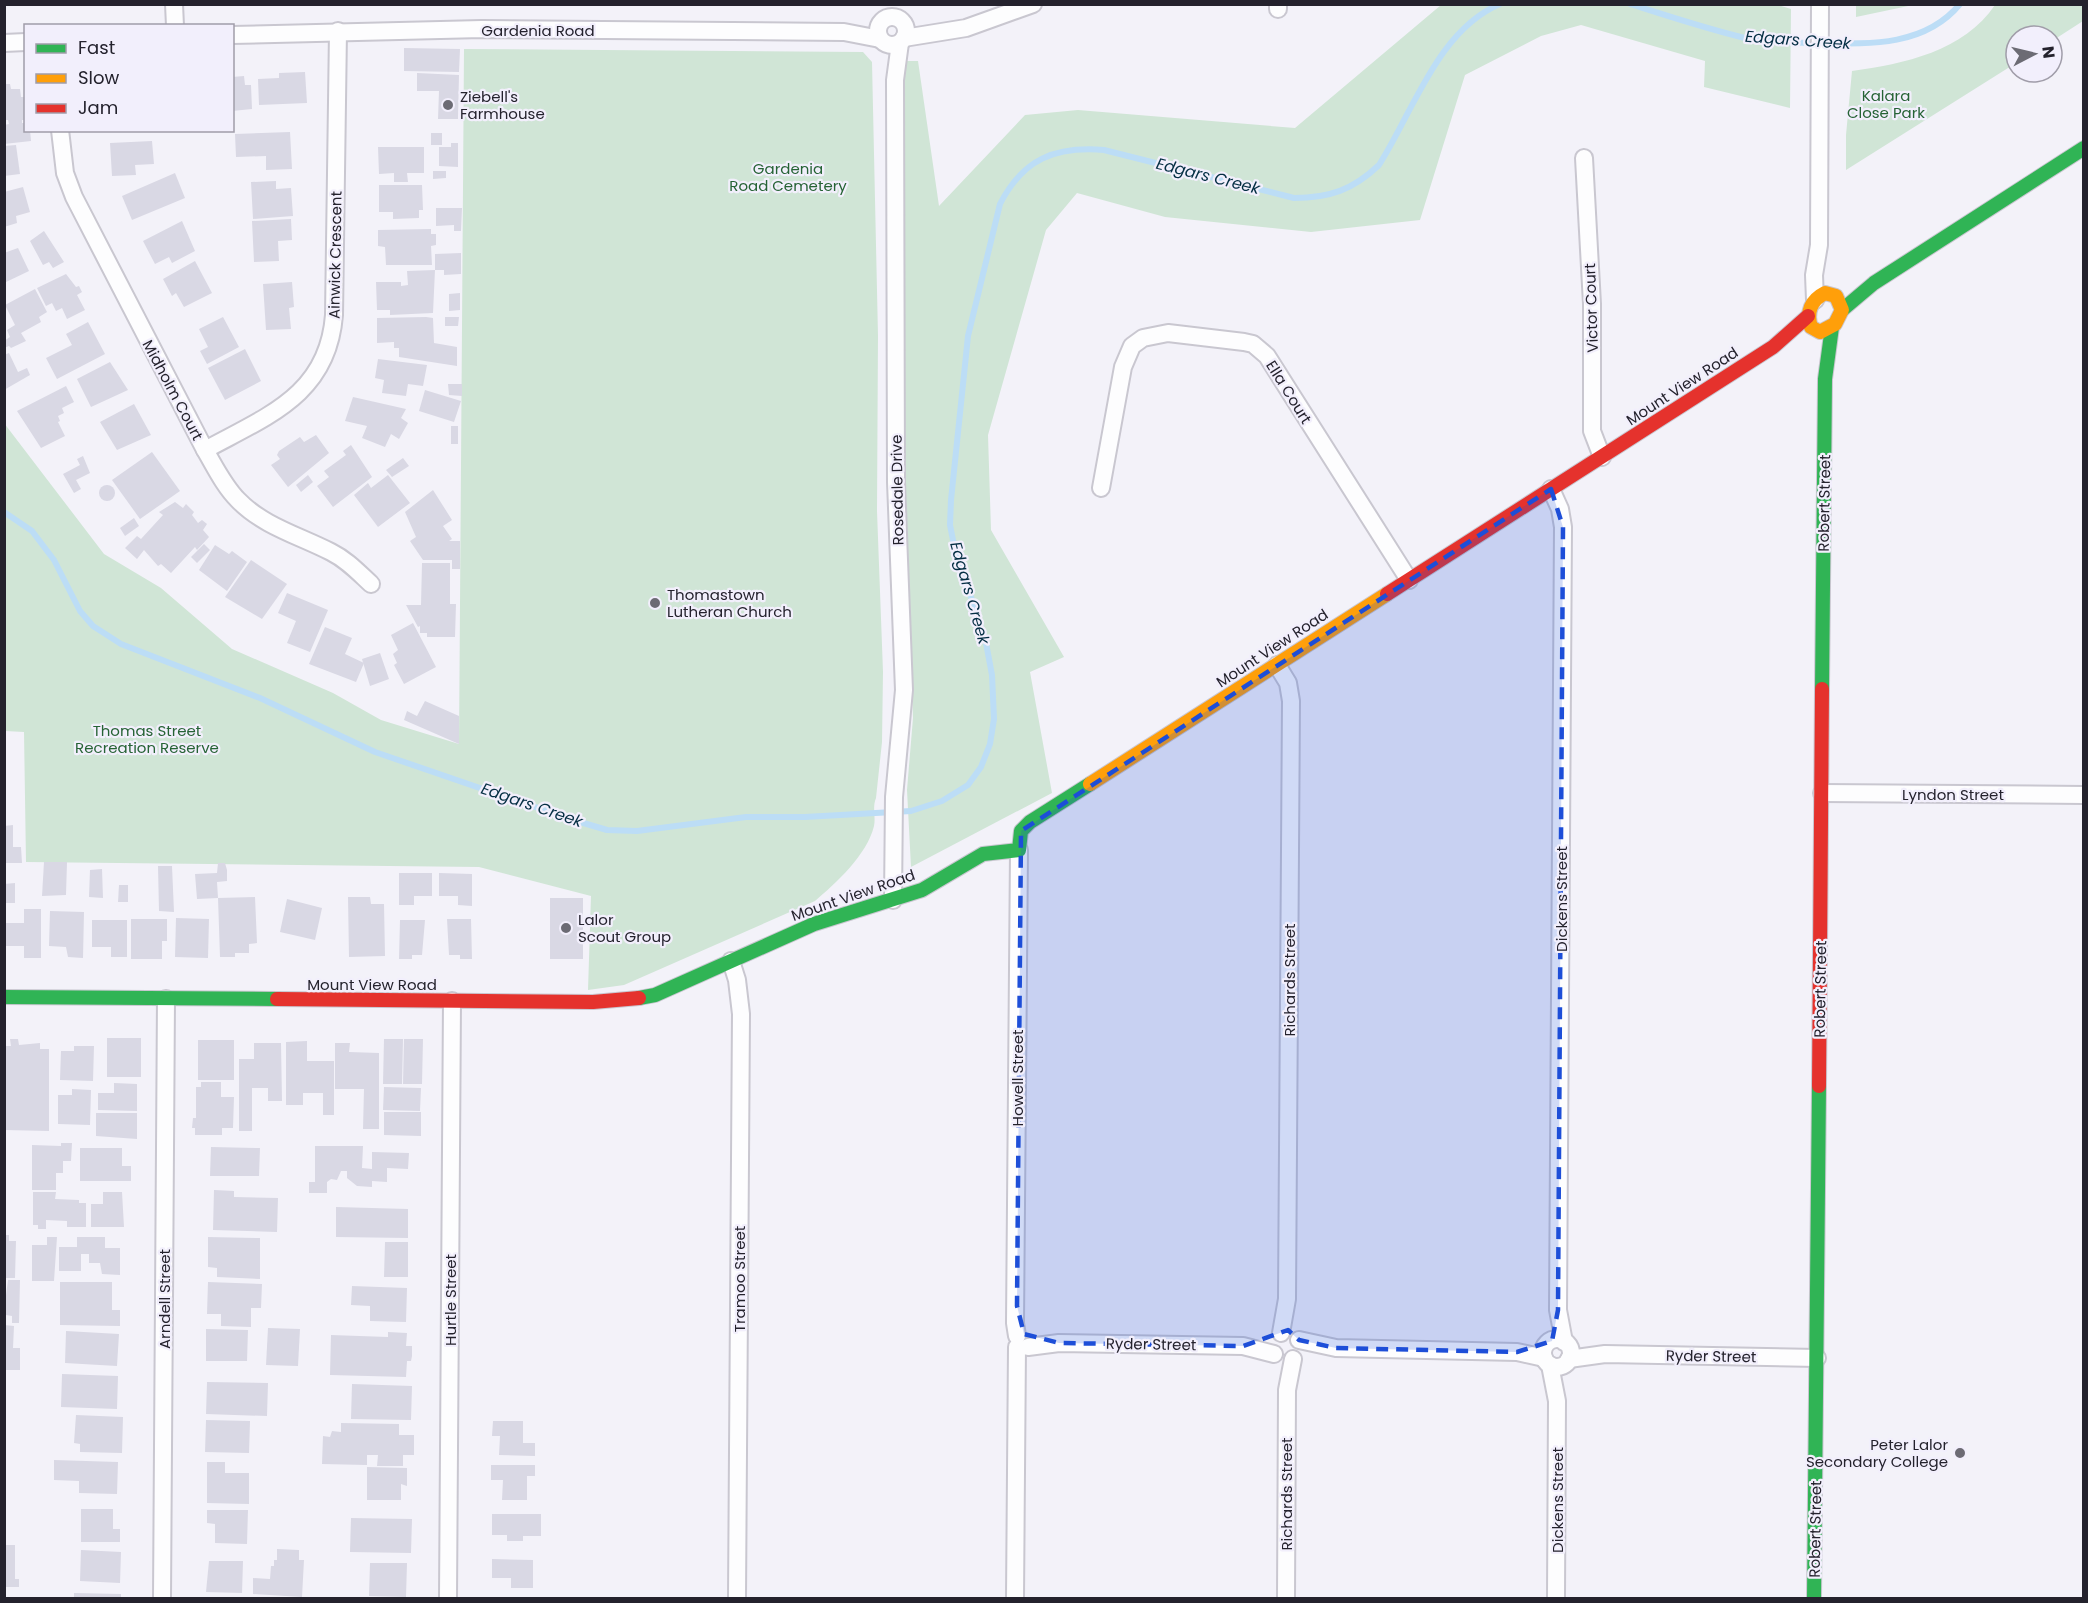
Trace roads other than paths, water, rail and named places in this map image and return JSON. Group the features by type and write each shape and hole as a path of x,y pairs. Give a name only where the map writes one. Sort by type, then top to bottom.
{"street":[{"path":"174,4 175,24"},
{"name":"Gardenia Road","path":"234,35 482,29 844,32 892,26 935,32 966,28 1033,4"},
{"path":"1820,4 1819,245 1814,275 1818,326 1842,310 1874,283 2081,155"},
{"name":"Rosedale Drive","path":"892,26 895,80 896,493 904,690 894,796 893,900"},
{"name":"Ainwick Crescent","path":"205,450 290,402 319,370 328,350 334,315 338,31"},
{"path":"4,43 24,42"},
{"name":"Midholm Court","path":"60,132 65,172 74,197 205,450 226,484 238,501 254,514 332,553 352,566 371,584"},
{"name":"Victor Court","path":"1584,158 1592,304 1592,430 1602,457"},
{"path":"1819,245 1834,295 1842,310"},
{"path":"1815,300 1820,295 1834,295 1874,283"},
{"name":"Mount View Road","path":"4,998 625,1000 655,994 814,924 922,890 983,854 1019,850 1021,831 1030,822 1773,348 1818,326"},
{"name":"Robert Street","path":"1814,1599 1826,379 1818,326"},
{"name":"Ella Court","path":"1101,488 1123,367 1132,346 1143,338 1168,333 1253,344 1267,356 1408,580"},
{"name":"Dickens Street","path":"1551,489 1560,509 1563,527 1556,1599"},
{"name":"Richards Street","path":"1277,665 1287,683 1291,701 1286,1599"},
{"name":"Lyndon Street","path":"1822,793 2084,795"},
{"name":"Howell Street","path":"1015,1599 1017,1374 1023,1342 1017,1306 1019,850"},
{"name":"Tramoo Street","path":"731,960 737,980 741,1014 737,1599"},
{"name":"Arndell Street","path":"162,1599 166,999"},
{"name":"Hurtle Street","path":"448,1599 452,1001"},
{"name":"Ryder Street","path":"1023,1342 1817,1358"}],"waterway":[{"name":"Edgars Creek","path":"4,512 32,531 54,560 80,611 93,626 121,644 260,698 375,752 570,819 607,830 637,831 746,817 805,817 911,811 942,801 968,785 981,767 990,744 994,719 992,675 986,643 954,545 950,525 968,336 1000,204 1009,189 1019,176 1042,159 1056,153 1086,149 1104,150 1294,198 1307,198 1340,191 1360,181 1379,165 1443,52 1478,16 1500,4"},
{"name":"Edgars Creek","path":"1630,4 1754,40 1853,44 1911,36 1929,29 1960,4"}],"place":[{"name":"Ziebell's Farmhouse","path":"448,105"},
{"name":"Thomastown Lutheran Church","path":"655,603"},
{"name":"Lalor Scout Group","path":"566,928"},
{"name":"Peter Lalor Secondary College","path":"1960,1453"}],"park label":[{"name":"Kalara Close Park","path":"1886,104"},
{"name":"Gardenia Road Cemetery","path":"788,176"},
{"name":"Thomas Street Recreation Reserve","path":"147,738"}]}
